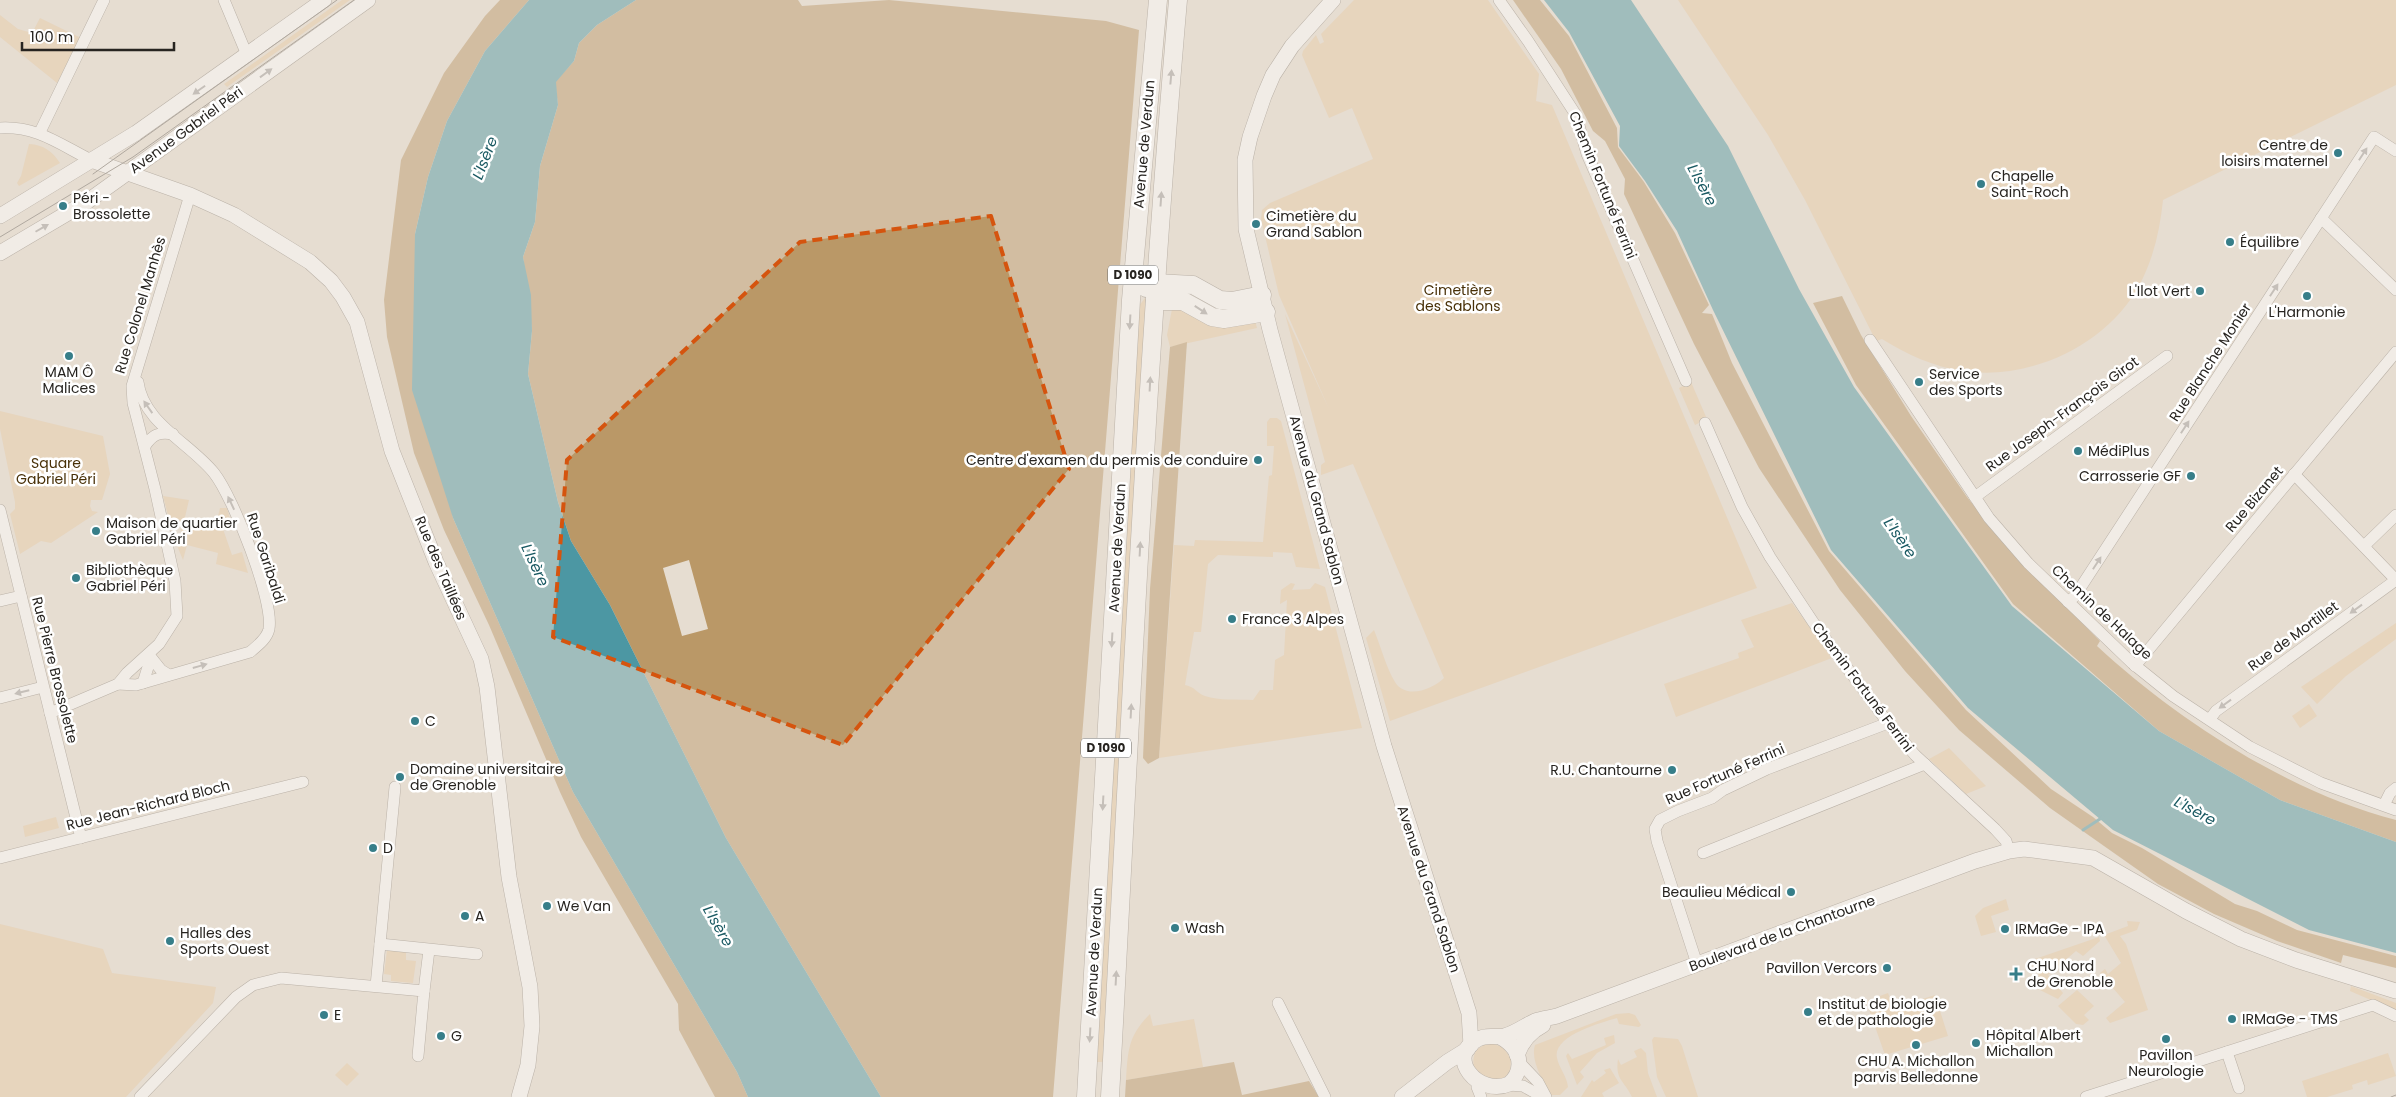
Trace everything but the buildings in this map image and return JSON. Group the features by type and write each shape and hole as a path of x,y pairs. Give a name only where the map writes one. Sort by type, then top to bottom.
{"main road":[{"name":"Avenue de Verdun","path":"1086,1097 1131,300 1158,0"},
{"name":"Avenue de Verdun","path":"1110,1097 1153,290 1178,0"},
{"path":"1144,151 1148,204 1145,276 1153,290"},
{"path":"1131,300 1153,290 1193,285 1220,300 1264,304"}],"street":[{"path":"40,132 104,0"},
{"path":"224,0 247,55"},
{"name":"Avenue Gabriel Péri","path":"0,216 136,134 323,0"},
{"name":"Avenue Gabriel Péri","path":"0,253 88,201 368,0"},
{"name":"Avenue du Grand Sablon","path":"1333,0 1292,46 1273,75 1250,138 1244,179 1246,229 1264,304 1384,746 1469,1013 1469,1047"},
{"name":"Chemin Fortuné Ferrini","path":"1498,0 1528,40 1576,115 1587,154 1686,381"},
{"path":"0,128 12,127 40,132 91,160"},
{"name":"Rue Blanche Monier","path":"2068,602 2075,596 2374,137 2396,151"},
{"name":"Rue des Taillées","path":"91,160 190,195 234,215 310,262 330,281 349,305 357,322 392,451 436,562 481,659 487,687 509,877 530,987 532,1026 528,1065 519,1097"},
{"name":"Rue Colonel Manhès","path":"50,713 118,684 164,638 177,616 178,598 145,446 133,403 132,386 190,195"},
{"path":"2321,218 2396,290"},
{"name":"Chemin de Halage","path":"1870,340 1989,518 2017,550 2068,602 2135,666 2173,696 2250,747 2285,767 2321,783 2396,810"},
{"name":"Rue Bizanet","path":"2135,666 2396,352"},
{"name":"Rue Joseph-François Girot","path":"1975,497 2167,356"},
{"name":"Rue Garibaldi","path":"118,684 143,683 250,652 262,642 269,630 269,611 259,578 237,516 224,487 208,467 154,417 140,396 137,373"},
{"name":"Chemin Fortuné Ferrini","path":"1705,423 1742,507 1770,557 1813,622 1888,723 1925,764 1995,829 2006,841 2009,851"},
{"path":"145,446 150,438 160,432 173,434"},
{"path":"2294,474 2396,580"},
{"name":"Rue Pierre Brossolette","path":"0,510 81,838"},
{"path":"2364,546 2396,515"},
{"name":"Rue de Mortillet","path":"2210,719 2216,711 2396,580"},
{"path":"0,601 21,596"},
{"path":"149,655 161,670 169,675"},
{"path":"143,683 148,667 149,655"},
{"path":"0,698 44,687"},
{"name":"Rue Fortuné Ferrini","path":"1697,964 1658,841 1655,829 1660,820 1712,798 1723,790 1766,769 1888,723"},
{"path":"1703,853 1925,764"},
{"name":"Rue Jean-Richard Bloch","path":"0,858 303,782"},
{"path":"376,986 395,787"},
{"path":"2384,805 2390,793 2396,788"},
{"path":"2009,851 2033,850 2094,858 2186,911 2241,939 2296,960 2396,991"},
{"name":"Boulevard de la Chantourne","path":"1495,1037 1516,1032 1535,1021 1555,1017 1975,861 2009,851"},
{"path":"380,944 477,954"},
{"path":"418,1056 429,950"},
{"path":"140,1097 236,997 252,986 281,978 376,986 423,994"},
{"path":"1278,1003 1325,1097"},
{"path":"2086,1097 2373,1004 2396,1016"},
{"name":"Avenue du Grand Sablon","path":"1469,1013 1495,1037"},
{"name":"Boulevard de la Chantourne","path":"1518,1058 1520,1047 1532,1032 1555,1017"},
{"path":"1402,1097 1478,1039 1495,1037 1508,1041 1518,1058 1538,1082 1544,1097"},
{"path":"1469,1047 1464,1062 1465,1071 1479,1092 1523,1086 1544,1097"},
{"path":"2227,1052 2239,1088"},
{"path":"1503,1090 1517,1072 1518,1058"},
{"path":"1429,1077 1454,1068 1465,1071"}],"highlighted area":[{"path":"991,216 1069,469 843,745 553,637 567,460 800,242"}],"green space":[{"path":"342,0 350,0 227,87 224,84"},
{"name":"Cimetière des Sablons","path":"1354,0 1488,0 1539,74 1536,101 1552,105 1757,588 1390,721 1366,638 1374,630 1389,670 1400,687 1406,691 1420,691 1433,686 1444,678 1353,464 1321,475 1321,465 1325,462 1285,314 1329,409 1279,295 1261,219 1262,210 1270,203 1373,159 1352,108 1329,118 1302,55 1316,35 1320,44 1324,42 1321,34"},
{"path":"1678,0 2396,0 2396,85 2163,200 2156,243 2140,284 2126,306 2108,325 2088,341 2065,354 2040,364 1989,373 1963,371 1921,359 1882,339 1876,341 1805,200 1768,135"},
{"path":"0,15 18,29 32,33 40,18 81,38 57,83 0,37"},
{"path":"29,144 47,149 60,163 19,186 17,183 21,176"},
{"path":"1145,298 1147,305 1103,1062 1097,1062 1138,307"},
{"path":"1172,309 1254,317 1257,328 1170,347 1167,335"},
{"path":"1691,382 1707,419 1695,425 1679,388"},
{"name":"Square Gabriel Péri","path":"0,411 103,436 110,474 102,500 91,500 90,506 92,511 98,512 51,543 41,541 20,554 10,514 15,509 15,502 0,429"},
{"path":"1270,418 1277,418 1281,421 1320,569 1296,567 1292,553 1273,552 1273,557 1218,555 1208,564 1201,632 1194,632 1185,685 1210,698 1222,699 1253,700 1260,690 1273,690 1275,660 1284,655 1287,600 1280,604 1281,590 1291,583 1295,584 1292,590 1310,589 1315,583 1325,587 1362,728 1159,758 1174,545 1194,546 1195,540 1263,542 1269,476 1272,475 1274,446 1267,446 1267,422"},
{"path":"163,496 189,500 185,517 216,524 220,508 227,508 232,526 223,529 232,555 242,552 248,573 216,564 218,553 187,545 183,560 175,541 180,542 182,525 170,523"},
{"path":"1792,603 1832,658 1676,717 1664,684 1739,658 1738,653 1754,647 1741,620"},
{"path":"2396,623 2396,639 2346,676 2317,704 2301,687"},
{"path":"2309,704 2317,716 2300,728 2292,716"},
{"path":"1949,748 1986,786 1966,794 1929,759"},
{"path":"56,817 59,828 25,837 23,826"},
{"path":"2006,899 2009,910 1991,916 1996,932 1981,936 1975,916 1983,908"},
{"path":"2127,921 2140,922 2137,930 2120,936 2126,944 2148,1010 2110,1023 2106,1018 2125,1002 2100,973 2105,969 2108,974 2121,963 2104,935 2128,926"},
{"path":"0,924 103,949 112,973 216,987 213,1003 126,1097 0,1097"},
{"path":"2099,937 2100,941 2083,956 2076,951 2048,975 2063,993 2058,999 2036,988 2041,985 2035,959"},
{"path":"387,950 406,952 406,960 416,961 413,983 391,981 391,975 384,974"},
{"path":"2351,986 2396,1003 2396,1011 2350,991"},
{"path":"2077,990 2094,1006 2084,1015 2089,1020 2083,1025 2076,1024 2058,1006"},
{"path":"1888,993 1894,1008 1935,995 1948,1036 1885,1055 1866,1001"},
{"path":"1629,1013 1635,1015 1641,1025 1639,1027 1619,1024 1617,1018 1579,1032 1562,1043 1557,1050 1557,1058 1568,1087 1560,1095 1551,1095 1536,1064 1534,1057 1535,1045 1616,1014"},
{"path":"1150,1014 1153,1026 1194,1019 1203,1067 1126,1080 1130,1044 1137,1029"},
{"path":"1614,1035 1615,1043 1597,1053 1580,1072 1584,1077 1577,1085 1566,1056 1568,1053 1572,1059 1606,1045 1604,1038"},
{"path":"1654,1037 1678,1039 1698,1097 1666,1097 1657,1077 1652,1040"},
{"path":"1490,1043 1503,1047 1511,1059 1510,1072 1500,1082 1476,1078 1474,1056 1479,1048"},
{"path":"1641,1048 1646,1053 1648,1073 1657,1097 1632,1097 1619,1076 1618,1059 1621,1065 1637,1057 1634,1051"},
{"path":"2388,1053 2396,1076 2368,1085 2367,1080 2352,1085 2353,1089 2327,1097 2307,1097 2302,1081"},
{"path":"347,1063 359,1074 347,1086 335,1075"},
{"path":"1610,1068 1619,1083 1602,1093 1604,1097 1581,1097 1592,1080 1594,1082 1606,1073 1604,1070"}],"shaded area":[{"path":"500,0 529,0 485,51 447,121 428,177 415,234 453,518 573,792 737,1072 748,1097 715,1097 679,1030 678,1004 581,837 489,625 444,530 414,453 387,337 384,300 401,160 444,73 485,16"},
{"path":"636,0 798,0 802,6 889,0 1106,21 1139,30 1053,1097 881,1097 726,838 610,605 571,541 558,502 528,374 532,331 523,257 535,222 540,166 558,105 555,82 574,61 579,43 597,25","holes":["689,560 708,629 682,636 663,568"]},
{"path":"1513,0 1540,0 1569,36 1617,128 1618,147 1644,182 1675,233 1709,305 1702,313 1712,314 1732,363 1829,551 1966,710 2051,789 2093,817 2112,833 2142,848 2235,904 2257,911 2297,930 2396,956 2396,968 2343,955 2341,963 2277,941 2214,914 2158,884 2050,808 1959,730 1905,671 1840,590 1759,468 1694,344 1624,194 1625,179 1605,141 1593,131 1561,69"},
{"path":"1842,296 1861,335 1911,416 1967,497 2008,548 2100,641 2097,646 2128,674 2163,701 2237,751 2276,773 2316,792 2356,808 2396,820 2396,842 2280,800 2159,731 2013,604 1856,385 1813,303"},
{"path":"1187,342 1159,758 1148,764 1143,758 1150,589 1170,347"},
{"path":"1234,1062 1242,1095 1309,1081 1319,1097 1125,1097 1126,1080"}],"water":[{"name":"L'Isère","path":"529,0 636,0 597,25 579,43 574,61 556,82 558,105 540,166 535,222 523,257 531,295 532,331 528,374 558,502 571,541 610,605 726,838 881,1097 748,1097 737,1072 573,792 453,518 412,390 415,234 428,177 447,121 485,51"},
{"name":"L'Isère","path":"1544,0 1631,0 1728,146 1799,289 1854,387 2012,606 2159,731 2280,800 2396,842 2396,953 2309,930 2113,830 1968,708 1831,550 1713,310 1677,231 1645,181 1619,146 1620,126 1569,32"}],"waterway":[{"path":"2083,830 2103,817"}],"tram line":[{"path":"93,174 337,0"},
{"path":"0,237 133,157 354,0"},
{"path":"2391,1097 2396,1095"}],"place":[{"name":"Centre de loisirs maternel","path":"2338,153"},
{"name":"Chapelle Saint-Roch","path":"1981,184"},
{"name":"Péri - Brossolette","path":"63,206"},
{"name":"Cimetière du Grand Sablon","path":"1256,224"},
{"name":"Équilibre","path":"2230,242"},
{"name":"L'Ilot Vert","path":"2200,291"},
{"name":"L'Harmonie","path":"2307,296"},
{"name":"MAM Ô Malices","path":"69,356"},
{"name":"Service des Sports","path":"1919,382"},
{"name":"MédiPlus","path":"2078,451"},
{"name":"Centre d'examen du permis de conduire","path":"1258,460"},
{"name":"Carrosserie GF","path":"2191,476"},
{"name":"Maison de quartier Gabriel Péri","path":"96,531"},
{"name":"Bibliothèque Gabriel Péri","path":"76,578"},
{"name":"France 3 Alpes","path":"1232,619"},
{"name":"C","path":"415,721"},
{"name":"R.U. Chantourne","path":"1672,770"},
{"name":"Domaine universitaire de Grenoble","path":"400,777"},
{"name":"D","path":"373,848"},
{"name":"Beaulieu Médical","path":"1791,892"},
{"name":"We Van","path":"547,906"},
{"name":"A","path":"465,916"},
{"name":"Wash","path":"1175,928"},
{"name":"IRMaGe - IPA","path":"2005,929"},
{"name":"Halles des Sports Ouest","path":"170,941"},
{"name":"Pavillon Vercors","path":"1887,968"},
{"name":"CHU Nord de Grenoble","path":"2016,974"},
{"name":"Institut de biologie et de pathologie","path":"1808,1012"},
{"name":"E","path":"324,1015"},
{"name":"IRMaGe - TMS","path":"2232,1019"},
{"name":"G","path":"441,1036"},
{"name":"Pavillon Neurologie","path":"2166,1039"},
{"name":"Hôpital Albert Michallon","path":"1976,1043"},
{"name":"CHU A. Michallon parvis Belledonne","path":"1916,1045"}]}
